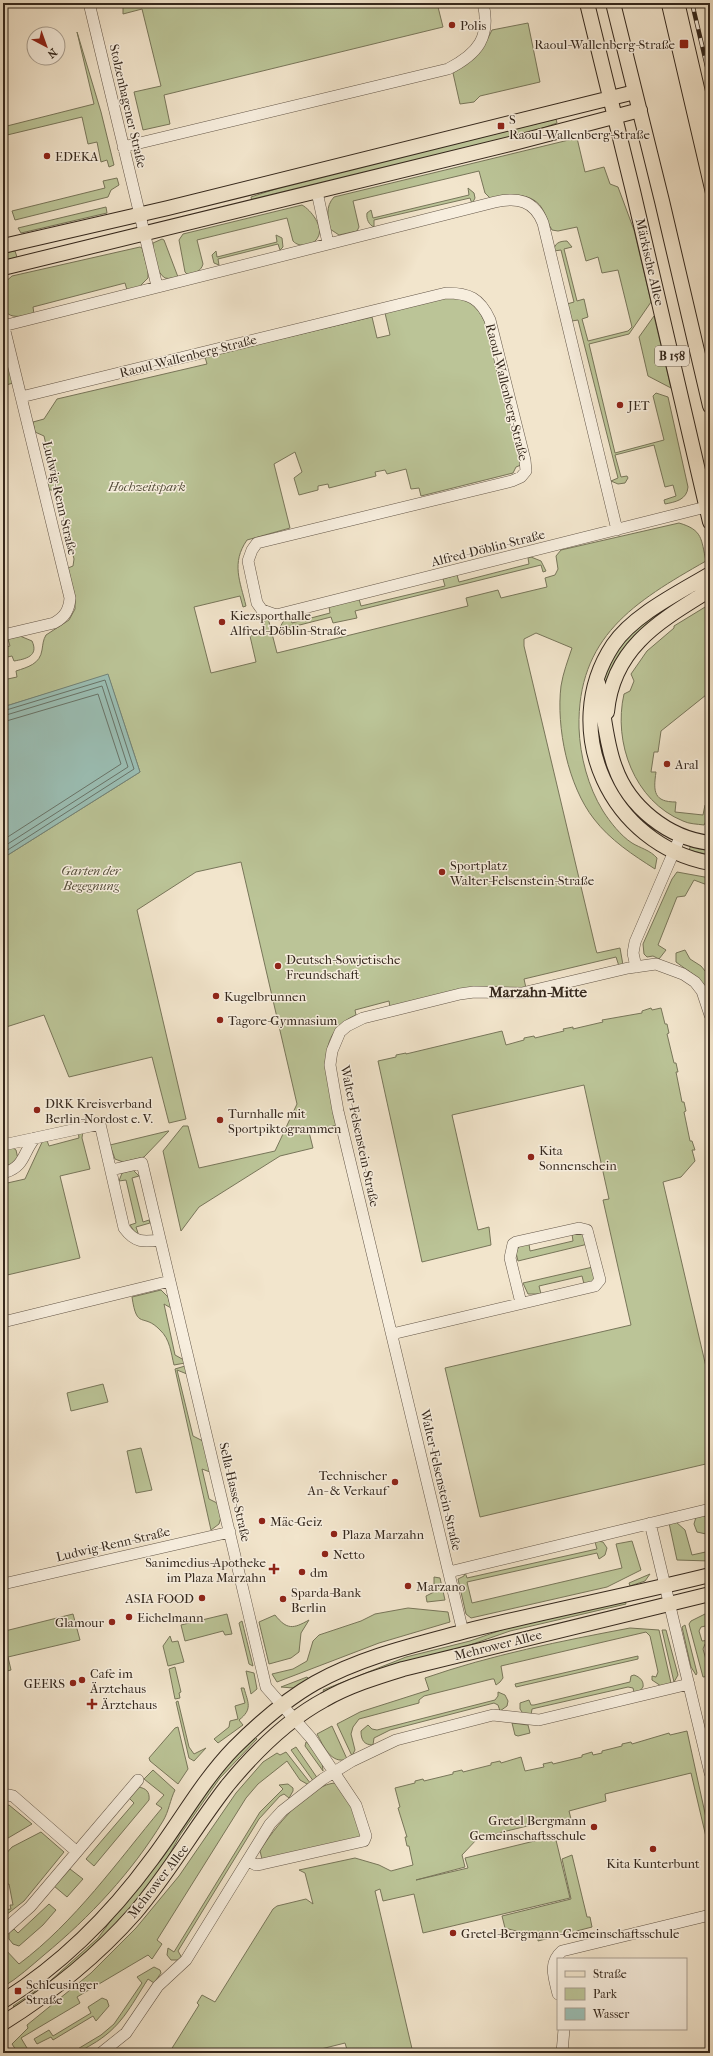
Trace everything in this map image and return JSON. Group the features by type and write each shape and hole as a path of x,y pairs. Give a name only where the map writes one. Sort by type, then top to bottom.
{"main road":[{"name":"Märkische Allee","path":"588,3 614,117 634,191 710,522"},
{"name":"Märkische Allee","path":"613,3 640,110 710,406"},
{"path":"3,246 140,215 635,92"},
{"path":"3,268 317,192 640,110"},
{"path":"710,574 648,612 620,638 607,656 598,679 591,708 590,732 600,773 607,789 618,806 634,824 653,839 674,852 698,860 710,862"},
{"path":"606,724 608,699 617,674 629,652 638,640 654,625 710,590"},
{"path":"598,679 615,768 632,798 659,824 681,835 710,843"},
{"name":"Mehrower Allee","path":"3,2001 48,1969 99,1925 141,1874 198,1792 223,1760 254,1729 282,1706 315,1683 347,1668 406,1646 710,1575"},
{"name":"Mehrower Allee","path":"3,2023 44,1996 90,1958 116,1932 158,1885 227,1786 267,1743 295,1720 325,1699 390,1673 447,1657 710,1594"}],"street":[{"name":"Stolzenhagener Straße","path":"89,3 140,215"},
{"path":"123,147 448,70 472,55 484,36 487,23 483,3"},
{"path":"317,192 328,243"},
{"path":"3,325 328,243 506,200 516,200 530,205 538,211 543,222 617,530"},
{"path":"140,215 157,286"},
{"name":"Raoul-Wallenberg-Straße","path":"22,397 446,293 460,293 473,297 484,308 490,320 525,460 526,471 521,477 512,481 257,543 252,550 248,561 257,603 262,610 276,615"},
{"name":"Ludwig-Renn-Straße","path":"3,325 22,397 70,598 69,606 61,620 3,635"},
{"name":"Alfred-Döblin-Straße","path":"276,615 706,507"},
{"path":"636,967 633,953 635,942 681,835"},
{"name":"Walter-Felsenstein-Straße","path":"463,1632 333,1088 332,1051 340,1032 346,1026 363,1018 460,994 474,992 522,993 636,967 656,964 683,974 695,982 702,991 710,1015"},
{"path":"3,1145 100,1124 124,1228 130,1236 142,1242 160,1240"},
{"path":"3,1170 6,1172 16,1169 20,1165 29,1145 35,1138"},
{"name":"Sella-Hasse-Straße","path":"111,1170 142,1163 266,1687 282,1706"},
{"path":"392,1334 595,1286 600,1280 587,1230 579,1228 516,1242 513,1244 510,1258 521,1303"},
{"path":"3,1322 170,1281"},
{"path":"448,1572 710,1510"},
{"path":"650,1523 710,1773"},
{"name":"Ludwig-Renn-Straße","path":"3,1584 230,1532"},
{"path":"101,2053 126,2033 158,1986 186,1960 270,1824 282,1811 334,1772 352,1761 396,1740 493,1715 540,1720 689,1684"},
{"path":"248,1861 256,1865 262,1864 364,1841 366,1836 356,1805 311,1738 282,1706"},
{"path":"3,1931 30,1907 138,1780"},
{"path":"4,1794 13,1796 77,1852"},
{"path":"557,1989 553,1971 553,1962 562,1951 710,1915"},
{"path":"562,2053 564,2030"}],"green space":[{"path":"123,3 437,3 443,27 164,95 170,124 143,130 134,92 161,86 142,9 123,14"},
{"path":"528,23 540,82 480,96 474,102 460,104 453,73 476,55 492,30"},
{"path":"77,32 101,112 114,165 109,167 107,160 101,162 97,142 88,144 82,117 3,136 3,127 94,104"},
{"path":"556,119 557,123 518,137 252,202 251,197 300,181"},
{"path":"577,138 585,172 604,167 610,184 618,187 634,230 651,302 629,334 589,344 615,453 664,440 653,396 656,393 668,397 688,487 683,498 673,502 665,504 664,500 676,496 673,485 665,487 654,445 615,455 621,477 627,476 628,478 625,483 618,484 611,481 618,478 578,320 572,321 567,304 574,302 561,250 554,251 556,244 567,241 572,247 564,249 577,301 584,299 588,317 582,319 588,341 628,331 632,327 618,270 602,273 598,257 586,261 577,227 558,231 552,230 540,205 527,197 512,195 490,198 485,193 479,171 353,201 359,227 357,231 339,235 330,229 328,208 334,197"},
{"path":"117,178 119,185 111,190 108,197 15,220 12,211 105,188 103,181"},
{"path":"468,188 474,193 475,198 472,204 470,198 374,220 374,227 367,220 367,213 371,210 373,218 469,195"},
{"path":"302,205 306,207 316,219 319,228 318,237 310,244 299,245 293,241 287,218 197,240 203,264 202,267 195,273 187,274 185,272 179,240 183,234"},
{"path":"106,207 107,213 21,233 18,228"},
{"path":"276,235 282,238 283,247 280,250 278,244 218,259 219,265 214,263 212,255 216,251 217,257 277,242"},
{"path":"162,239 164,240 178,277 165,278 159,272 154,257 153,243"},
{"path":"140,247 142,248 148,270 148,278 139,287 127,290 125,283 33,307 34,314 24,316 11,315 5,308 3,302 3,284 12,276"},
{"path":"15,251 17,257 3,261 3,253"},
{"path":"446,298 460,299 470,303 479,311 486,324 521,465 516,467 513,473 421,496 419,488 411,489 406,469 387,474 385,470 375,472 376,476 329,488 328,484 318,486 318,490 299,495 294,478 302,472 295,452 274,464 290,528 247,540 242,548 239,556 238,572 246,606 243,607 240,596 194,607 211,673 256,662 250,636 266,633 262,612 268,618 277,653 468,606 466,598 498,590 501,598 547,587 545,578 555,575 558,569 556,556 561,550 679,523 687,526 697,532 700,536 706,561 656,592 634,608 615,626 599,646 588,669 581,696 579,728 581,749 593,792 603,811 620,833 632,843 648,851 657,858 655,869 622,847 600,827 577,790 566,756 560,719 561,686 572,648 536,633 524,639 524,646 596,950 597,953 620,948 623,965 619,966 616,957 524,979 526,988 390,1007 389,1001 355,1010 356,1015 341,1024 332,1035 327,1049 326,1063 330,1095 337,1125 309,1132 313,1148 280,1156 199,1207 181,1231 163,1151 183,1126 188,1126 199,1168 275,1151 297,1104 241,862 196,872 137,910 186,1119 169,1123 152,1057 69,1077 44,1015 3,1028 3,858 140,772 108,675 3,707 3,680 17,677 16,671 36,662 41,655 46,635 69,620 75,609 75,598 68,568 73,566 74,559 58,493 54,490 49,490 47,482 53,475 44,436 35,432 33,422 44,419 57,399 207,364 205,357 372,317 377,338 390,335 385,313"},
{"path":"654,316 671,388 648,376 639,337"},
{"path":"3,344 13,383 3,386"},
{"path":"531,557 541,561 546,571 543,572 541,565 355,611 357,618 333,623 331,617 284,629 284,635 282,635 280,627 286,617 290,616 292,623 330,613 329,607 359,599 361,606 445,586 443,579 457,575 459,582 529,564 528,558"},
{"path":"710,604 710,699 706,695 661,731 658,752 654,752 651,772 656,772 655,790 659,798 669,802 676,802 675,812 703,815 705,805 710,806 710,814 704,825 685,822 666,812 640,785 631,768 625,750 621,712 624,694 630,691 634,681 631,674 647,651 674,628 674,626"},
{"path":"656,610 659,615 630,641 603,737 656,828 653,832 620,799 602,761 596,719 604,676 620,645"},
{"path":"20,636 32,641 34,646 33,653 27,658 14,661 12,656 3,658 3,648 10,646 8,639"},
{"path":"691,845 710,849 710,855 689,850"},
{"path":"677,872 710,878 710,886 694,880 685,896 677,897 658,945 666,950 659,959 653,956 647,957 644,954 643,944 672,879"},
{"path":"685,950 690,959 701,966 710,977 710,994 698,978 676,962 676,953"},
{"path":"651,1008 652,1010 661,1008 665,1024 667,1024 669,1033 667,1034 674,1063 676,1063 678,1072 676,1072 682,1102 684,1102 686,1111 684,1112 690,1141 692,1141 695,1150 692,1150 695,1161 681,1177 663,1182 710,1384 710,1463 480,1517 445,1368 631,1325 603,1200 609,1199 584,1085 452,1115 478,1230 489,1227 491,1245 422,1262 378,1061 396,1057 396,1055 406,1054 502,1031 506,1045 524,1040 524,1038 534,1036 535,1038 564,1031 563,1029 573,1027 573,1029 603,1022 602,1020 642,1013 642,1011"},
{"path":"83,1130 82,1138 90,1169 60,1176 80,1258 3,1276 3,1184 25,1179 44,1138 46,1138 49,1146 79,1138 78,1131"},
{"path":"169,1131 144,1157 123,1162 115,1159 110,1145"},
{"path":"12,1147 16,1150 18,1159 6,1168 3,1165 3,1148"},
{"path":"133,1170 139,1176 132,1178 143,1222 149,1220 150,1223 136,1227 138,1233 136,1234 130,1225 136,1223 126,1180 119,1181 122,1173"},
{"path":"583,1233 588,1244 518,1261 516,1253 519,1246 529,1244 530,1251 573,1241 572,1234"},
{"path":"593,1267 595,1277 593,1282 584,1284 582,1276 539,1286 541,1294 528,1294 523,1283"},
{"path":"161,1290 168,1297 171,1308 164,1304 175,1355 184,1360 185,1363 174,1365 170,1346 166,1338 154,1325 142,1320 136,1314 132,1297"},
{"path":"185,1366 187,1374 177,1370 193,1436 203,1441 210,1472 202,1469 209,1499 217,1503 221,1517 219,1524 211,1530 175,1369"},
{"path":"103,1384 108,1402 71,1411 67,1393"},
{"path":"141,1448 152,1490 136,1493 127,1451"},
{"path":"703,1515 710,1521 710,1528 706,1534 697,1532 694,1524 696,1517"},
{"path":"676,1522 685,1530 692,1555 710,1551 710,1561 677,1560 669,1523"},
{"path":"632,1541 641,1570 607,1587 471,1618 466,1614 458,1579 464,1576 465,1572 467,1578 597,1549 595,1542 603,1542 607,1548 605,1555 599,1559 597,1553 467,1582 472,1603 622,1568 616,1544"},
{"path":"650,1574 645,1581 630,1586 629,1583"},
{"path":"434,1577 440,1578 445,1600 427,1602 426,1596 434,1592"},
{"path":"625,1600 626,1604 510,1631 467,1646 420,1658 325,1694 323,1690 406,1657 470,1641 507,1628"},
{"path":"408,1608 448,1612 450,1622 379,1643 277,1682 272,1674 293,1669 307,1661 313,1641 319,1635 361,1621 375,1614"},
{"path":"710,1610 710,1625 701,1627 699,1631 702,1641 710,1640 710,1643 705,1644 703,1649 707,1663 710,1666 710,1676 703,1677 689,1624 691,1621 709,1612"},
{"path":"73,1614 80,1640 8,1657 11,1670 3,1672 3,1641 7,1640 5,1631"},
{"path":"227,1614 232,1634 225,1635 223,1631 185,1641 181,1625"},
{"path":"275,1615 287,1626 299,1625 309,1620 301,1633 299,1652 291,1658 269,1664 259,1622"},
{"path":"242,1621 253,1666 249,1664 239,1623"},
{"path":"685,1625 697,1673 696,1675 691,1667 682,1627"},
{"path":"630,1628 659,1630 671,1683 661,1686 652,1680 652,1676 656,1677 658,1672 650,1636 646,1632 501,1666 503,1678 496,1685 494,1679 492,1679 424,1696 419,1700 419,1703 359,1719 353,1727 351,1734 355,1750 352,1756 337,1724 360,1712 429,1690 425,1678 475,1662 526,1649"},
{"path":"662,1630 666,1630 678,1675 674,1682"},
{"path":"170,1636 172,1642 178,1641 184,1662 168,1666 163,1646"},
{"path":"638,1656 638,1659 516,1687 515,1684"},
{"path":"175,1667 181,1692 179,1693 180,1698 175,1699 169,1669"},
{"path":"246,1671 254,1673 257,1689 251,1694"},
{"path":"634,1675 640,1678 643,1683 643,1687 640,1691 634,1692 633,1688 628,1687 532,1709 531,1715 524,1715 520,1709 520,1703 529,1700 531,1705 534,1705 630,1682 631,1676"},
{"path":"307,1677 309,1679 293,1688 281,1687"},
{"path":"241,1688 244,1688 248,1702 248,1709 239,1720 243,1725 218,1743 214,1739 229,1727 230,1721 238,1719 235,1706 245,1703"},
{"path":"498,1692 505,1695 508,1701 507,1706 500,1711 498,1705 494,1703 390,1730 374,1738 373,1745 365,1743 362,1739 361,1731 368,1725 372,1729 377,1730 495,1700 498,1696"},
{"path":"178,1701 189,1747 194,1754 206,1748 194,1761 189,1758 176,1702"},
{"path":"512,1723 528,1725 530,1733 518,1736 515,1735"},
{"path":"332,1726 347,1759 341,1760 332,1757 317,1734"},
{"path":"178,1727 188,1769 178,1784 150,1761 149,1758 175,1728"},
{"path":"687,1731 710,1836 710,1854 691,1773 605,1794 606,1801 569,1811 572,1823 554,1826 552,1820 478,1838 462,1855 465,1867 416,1880 468,1868 465,1858 555,1836 570,1898 423,1933 414,1894 383,1901 380,1889 375,1891 413,2053 348,2053 345,2043 313,2051 312,2053 169,2053 199,2005 197,2003 202,1995 215,2002 273,1909 277,1906 306,1899 313,1904 305,1873 299,1870 355,1858 379,1865 391,1871 413,1865 409,1846 407,1846 405,1837 407,1837 398,1808 400,1807 395,1788 415,1783 415,1781 423,1779 424,1781 453,1774 453,1772 462,1770 463,1772 491,1765 491,1763 500,1761 501,1763 521,1757 525,1771 544,1767 543,1764 552,1762 553,1764 582,1757 582,1755 592,1752 593,1755 602,1753 602,1751 622,1746 622,1744 631,1742 632,1744 669,1733 670,1735"},
{"path":"254,1736 257,1739 220,1778 180,1835 161,1870 127,1913 76,1963 16,2009 13,2006 50,1981 98,1938 217,1777"},
{"path":"306,1742 322,1762 323,1771 305,1746"},
{"path":"296,1747 318,1779 314,1782 291,1750"},
{"path":"286,1752 311,1784 307,1784 300,1780 287,1761 258,1784 246,1798 157,1940 162,1944 152,1959 148,1955 77,1997 80,2003 21,2038 30,2053 18,2053 12,2044 28,2028 27,2025 91,1973 136,1928 179,1876 236,1793 263,1762 277,1753 280,1755"},
{"path":"153,1770 175,1790 165,1817 151,1840 124,1876 78,1925 24,1972 3,1987 3,1947 19,1964 59,1930 112,1870 162,1808 156,1804 164,1795 144,1779"},
{"path":"337,1783 350,1798 362,1835 359,1838 262,1859 260,1851 273,1831 293,1809 316,1790 327,1785"},
{"path":"288,1784 293,1788 289,1798 284,1794 280,1796 259,1819 178,1951 182,1958 179,1960 171,1960 167,1955 168,1948 174,1952 260,1812 283,1789 279,1785"},
{"path":"138,1787 147,1791 149,1800 94,1866 86,1859 134,1803 129,1798"},
{"path":"9,1805 32,1824 3,1841 3,1807"},
{"path":"41,1832 64,1852 24,1901 6,1915 4,1910 11,1909 10,1905 13,1905 9,1884 3,1885 3,1857 12,1847"},
{"path":"572,1855 587,1917 590,1917 592,1927 538,1941 538,1937 505,1928 502,1916 571,1899 562,1859"},
{"path":"70,1869 83,1879 67,1897 54,1886"},
{"path":"49,1904 56,1910 43,1925 19,1946 13,1944 9,1939 9,1932 14,1929 18,1933"},
{"path":"154,1967 160,1970 161,1973 154,1983 148,1979 130,2008 117,2024 91,2045 79,2052 71,2053 101,2035 114,2024 142,1983 137,1977"},
{"path":"102,1998 107,2000 109,2006 96,2021 93,2016 53,2040 51,2037 37,2044 34,2039 49,2030 53,2036 91,2013 88,2007"}],"water":[{"path":"108,674 140,772 3,858 3,707"}],"tram line":[{"path":"661,3 710,213"},
{"path":"685,3 710,111"}],"railway":[{"path":"692,3 710,79"}],"place":[{"name":"Polis","path":"452,25"},
{"name":"Raoul-Wallenberg-Straße","path":"684,44"},
{"name":"S Raoul-Wallenberg-Straße","path":"501,126"},
{"name":"EDEKA","path":"47,156"},
{"name":"JET","path":"620,405"},
{"name":"Kiezsporthalle Alfred-Döblin-Straße","path":"222,622"},
{"name":"Aral","path":"667,764"},
{"name":"Sportplatz Walter-Felsenstein-Straße","path":"442,872"},
{"name":"Deutsch-Sowjetische Freundschaft","path":"278,966"},
{"name":"Kugelbrunnen","path":"216,996"},
{"name":"Tagore-Gymnasium","path":"220,1020"},
{"name":"DRK Kreisverband Berlin-Nordost e. V.","path":"37,1110"},
{"name":"Turnhalle mit Sportpiktogrammen","path":"220,1120"},
{"name":"Kita Sonnenschein","path":"531,1157"},
{"name":"Technischer An- & Verkauf","path":"395,1482"},
{"name":"Mäc-Geiz","path":"262,1521"},
{"name":"Plaza Marzahn","path":"334,1534"},
{"name":"Netto","path":"325,1554"},
{"name":"Sanimedius-Apotheke im Plaza Marzahn","path":"274,1569"},
{"name":"dm","path":"302,1572"},
{"name":"Marzano","path":"408,1586"},
{"name":"ASIA FOOD","path":"202,1598"},
{"name":"Sparda-Bank Berlin","path":"283,1599"},
{"name":"Eichelmann","path":"129,1617"},
{"name":"Glamour","path":"112,1622"},
{"name":"Cafe im Ärztehaus","path":"82,1680"},
{"name":"GEERS","path":"73,1683"},
{"name":"Ärztehaus","path":"92,1704"},
{"name":"Gretel Bergmann Gemeinschaftsschule","path":"594,1827"},
{"name":"Kita Kunterbunt","path":"653,1849"},
{"name":"Gretel-Bergmann-Gemeinschaftsschule","path":"453,1933"},
{"name":"Schleusinger Straße","path":"18,1991"}],"district":[{"name":"Marzahn-Mitte","path":"538,992"}],"park label":[{"name":"Hochzeitspark","path":"147,486"},
{"name":"Garten der Begegnung","path":"91,878"}]}
